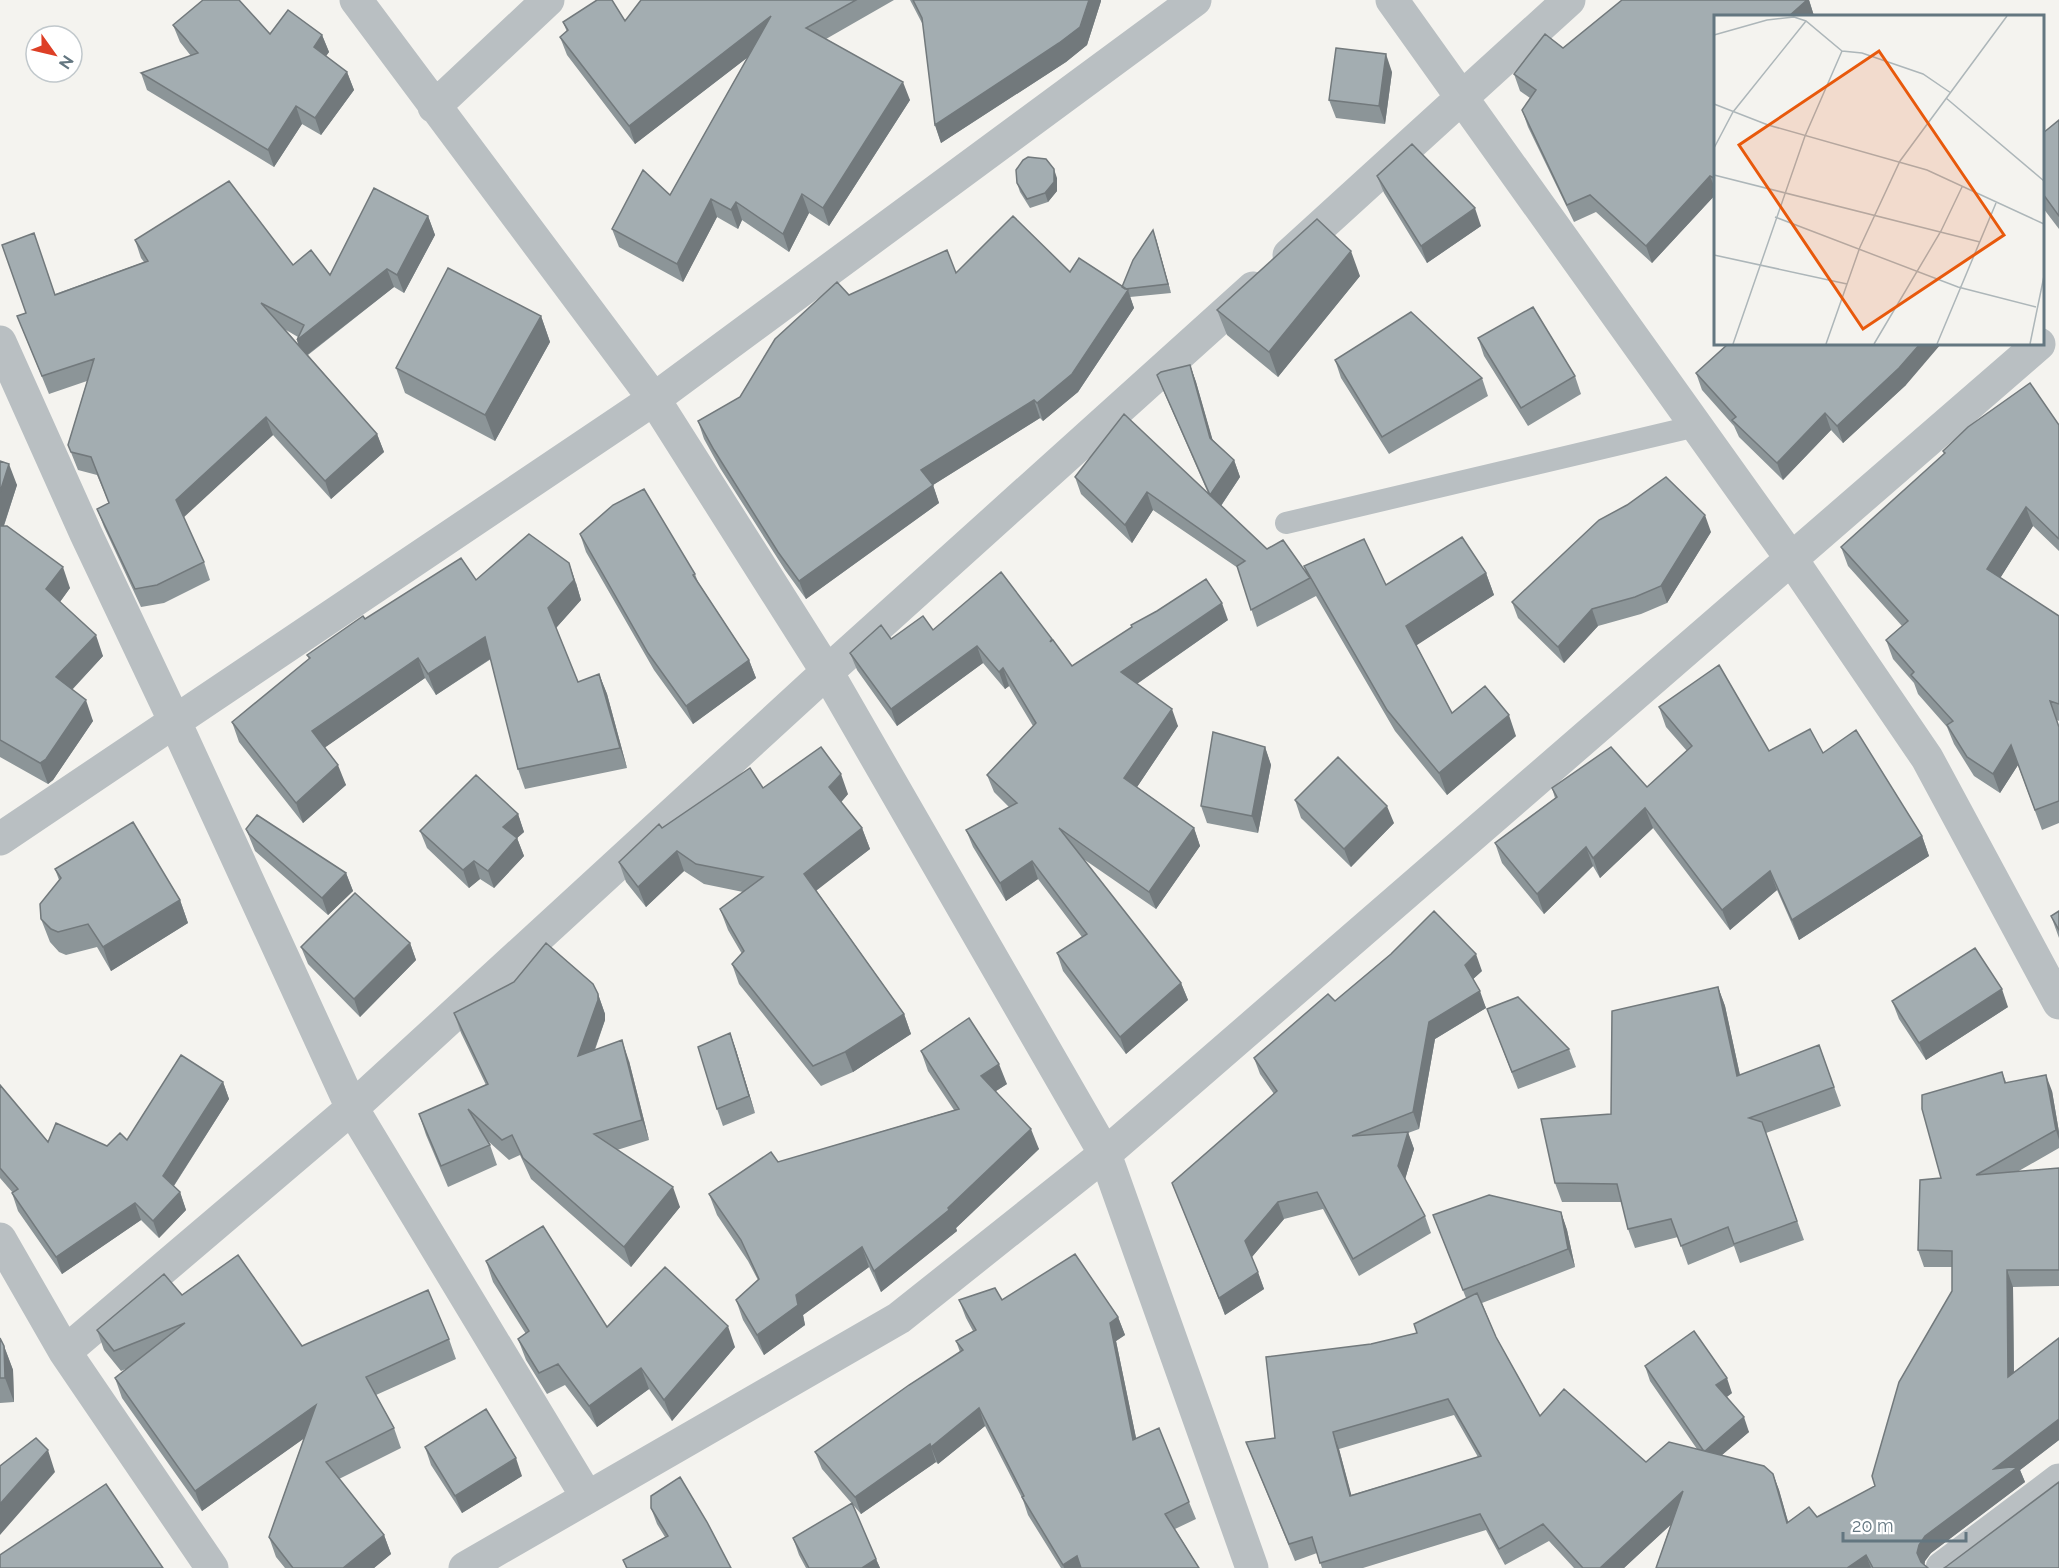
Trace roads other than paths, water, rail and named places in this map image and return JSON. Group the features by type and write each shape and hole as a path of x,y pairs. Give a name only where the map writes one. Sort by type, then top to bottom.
{"street":[{"path":"356,0 654,399 827,672 1105,1154 1252,1568"},
{"path":"434,107 548,0"},
{"path":"0,839 654,399 1195,0"},
{"path":"1392,0 1790,558 1927,758 2059,1003"},
{"path":"65,1352 352,1108 827,672 1569,0"},
{"path":"2044,340 2059,327"},
{"path":"0,342 86,534 352,1108 587,1497"},
{"path":"465,1568 899,1318 1105,1154 2038,345"},
{"path":"0,1239 65,1352 212,1568"},
{"path":"1941,1568 2059,1480"}],"lane":[{"path":"1286,523 1696,426"}]}
